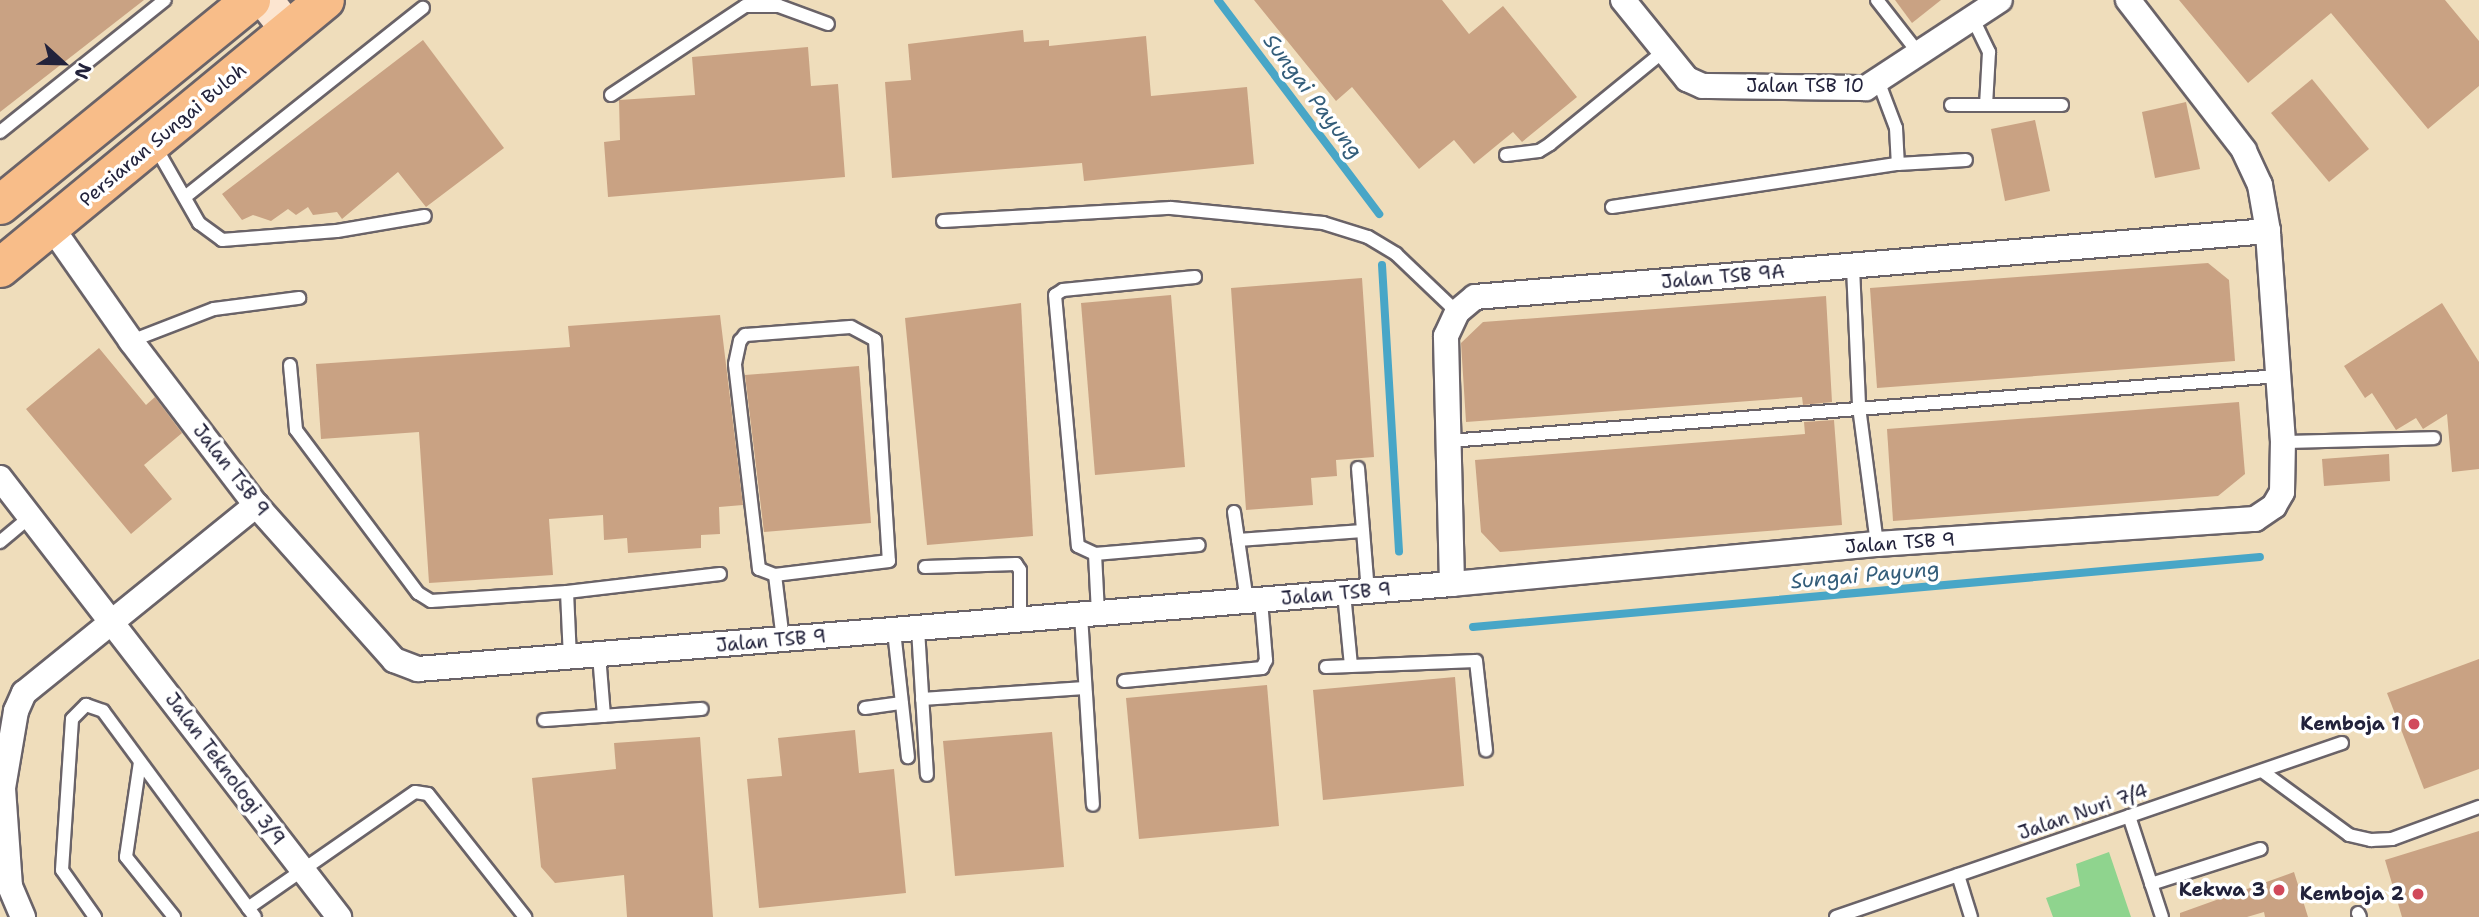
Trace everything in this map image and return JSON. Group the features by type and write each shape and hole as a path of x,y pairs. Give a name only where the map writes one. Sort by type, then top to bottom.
{"main road":[{"path":"0,205 251,0"},
{"name":"Persiaran Sungai Buloh","path":"0,268 153,143 277,15 326,0"}],"street":[{"name":"Jalan TSB 10","path":"1623,0 1687,79 1703,86 1866,88 1880,83 2000,0"},
{"name":"Jalan TSB 9","path":"52,228 131,341 256,505 394,660 435,669 1452,584 1877,544 2255,519 2274,506 2282,492 2283,442 2268,231 2260,185 2244,149 2128,0"},
{"name":"Jalan TSB 9A","path":"1457,312 1475,297 2268,231"},
{"path":"1452,584 1446,336 1457,312"},
{"name":"Jalan Teknologi 3/9","path":"0,478 339,917"},
{"path":"23,917 10,886 2,801 16,711 24,693 256,505"}],"lane":[{"path":"0,132 165,0"},
{"path":"1877,0 1920,56"},
{"path":"611,95 745,6 780,3 828,24"},
{"path":"185,197 423,8"},
{"path":"1973,19 1989,52 1986,105"},
{"path":"1506,155 1539,151 1550,144 1664,51"},
{"path":"1880,83 1896,128 1898,164"},
{"path":"1951,104 2062,105"},
{"path":"153,143 199,223 222,240 337,231 425,216"},
{"path":"1612,207 1898,164 1966,160"},
{"path":"943,221 1171,208 1323,223 1368,237 1396,254 1457,312"},
{"path":"1853,267 1858,407 1877,544"},
{"path":"1195,277 1063,290 1055,295 1078,546 1095,554 1199,545"},
{"path":"131,341 214,309 299,298"},
{"path":"851,327 866,332 875,340 889,561 775,575 759,569 735,364 740,341 745,335 851,327"},
{"path":"290,365 296,430 418,593 431,601 567,592 720,574"},
{"path":"1449,441 2279,376"},
{"path":"2283,442 2434,438"},
{"path":"1351,666 1363,531 1358,468"},
{"path":"1124,681 1262,668 1266,660 1234,512"},
{"path":"0,542 30,517"},
{"path":"1238,540 1363,531"},
{"path":"1093,805 1086,688 1095,554"},
{"path":"925,567 1016,564 1020,570 1020,620"},
{"path":"775,575 783,640"},
{"path":"567,592 570,657"},
{"path":"906,630 922,699 926,775"},
{"path":"906,630 902,704 908,757"},
{"path":"599,655 604,716"},
{"path":"1326,667 1476,661 1486,750"},
{"path":"922,699 1086,688"},
{"path":"865,708 902,704"},
{"path":"95,917 62,870 72,719 78,708 86,705 103,711 251,912 301,870 415,792 428,794 525,917"},
{"path":"544,720 702,709"},
{"name":"Jalan Nuri 7/4","path":"1836,917 2342,743"},
{"path":"140,762 127,857 174,917"},
{"path":"2262,771 2349,835 2371,840 2392,839 2479,807"},
{"path":"2129,816 2162,917"},
{"path":"2151,884 2261,849"},
{"path":"1958,875 1972,917"}],"green space":[{"path":"2109,852 2131,917 2053,917 2046,898 2080,886 2076,864"}],"building":[{"path":"0,0 144,0 0,112"},
{"path":"1254,0 1442,0 1469,34 1503,6 1577,97 1522,142 1513,132 1474,164 1454,140 1419,169 1352,87 1336,101"},
{"path":"1895,0 1941,0 1912,23"},
{"path":"2179,0 2445,0 2479,41 2479,86 2428,129 2331,13 2248,83"},
{"path":"1023,30 1024,42 1049,40 1049,46 1146,36 1151,96 1247,87 1254,164 1084,181 1082,163 892,178 885,82 911,80 908,44"},
{"path":"423,40 504,148 426,207 398,172 342,219 337,212 313,215 308,207 296,215 288,209 271,221 253,215 242,220 222,194"},
{"path":"808,47 811,86 838,84 845,177 608,197 604,142 620,140 619,100 695,95 692,57"},
{"path":"2312,79 2369,149 2329,182 2271,113"},
{"path":"2186,102 2200,169 2155,178 2142,112"},
{"path":"2035,120 2050,191 2005,201 1991,129"},
{"path":"2208,263 2229,280 2235,361 1877,388 1870,288"},
{"path":"1362,278 1374,457 1336,460 1337,476 1311,478 1313,505 1246,510 1231,288"},
{"path":"1171,295 1185,467 1095,475 1081,303"},
{"path":"1826,296 1832,402 1803,405 1802,397 1466,422 1461,343 1483,322"},
{"path":"1021,303 1033,536 927,545 905,318"},
{"path":"2442,303 2479,362 2479,469 2452,472 2447,414 2423,429 2416,418 2396,430 2372,393 2365,398 2344,366"},
{"path":"720,315 743,505 719,507 720,534 701,535 701,548 628,553 627,538 604,540 603,515 549,519 553,575 429,583 419,432 321,439 316,364 570,347 568,326"},
{"path":"99,348 146,405 155,397 182,433 144,465 172,499 131,534 26,409"},
{"path":"859,366 871,523 764,532 745,375"},
{"path":"2239,402 2245,474 2218,496 1893,521 1887,429"},
{"path":"1834,420 1842,525 1500,552 1481,532 1475,460 1805,434 1804,422"},
{"path":"2389,454 2390,481 2324,486 2322,459"},
{"name":"Kemboja 1","path":"2479,659 2479,769 2424,789 2387,693"},
{"path":"1455,677 1464,786 1323,800 1313,690"},
{"path":"1267,685 1279,826 1139,839 1126,698"},
{"path":"855,730 859,773 894,769 906,893 759,908 747,779 782,776 778,738"},
{"path":"1052,732 1064,867 955,876 943,741"},
{"path":"700,737 713,917 627,917 624,875 555,883 541,867 532,778 616,769 614,743"},
{"name":"Kemboja 2","path":"2479,831 2479,917 2402,917 2385,860"},
{"name":"Kekwa 3","path":"2294,872 2308,917 2265,917 2264,912 2247,917 2180,917 2180,913"}],"waterway":[{"name":"Sungai Payung","path":"1218,0 1379,214"},
{"name":"Sungai Payung","path":"1382,265 1399,551"},
{"name":"Sungai Payung","path":"1473,627 2260,557"}],"place":[{"name":"Kemboja 1","path":"2414,724"},
{"name":"Kekwa 3","path":"2279,890"},
{"name":"Kemboja 2","path":"2418,894"}]}
